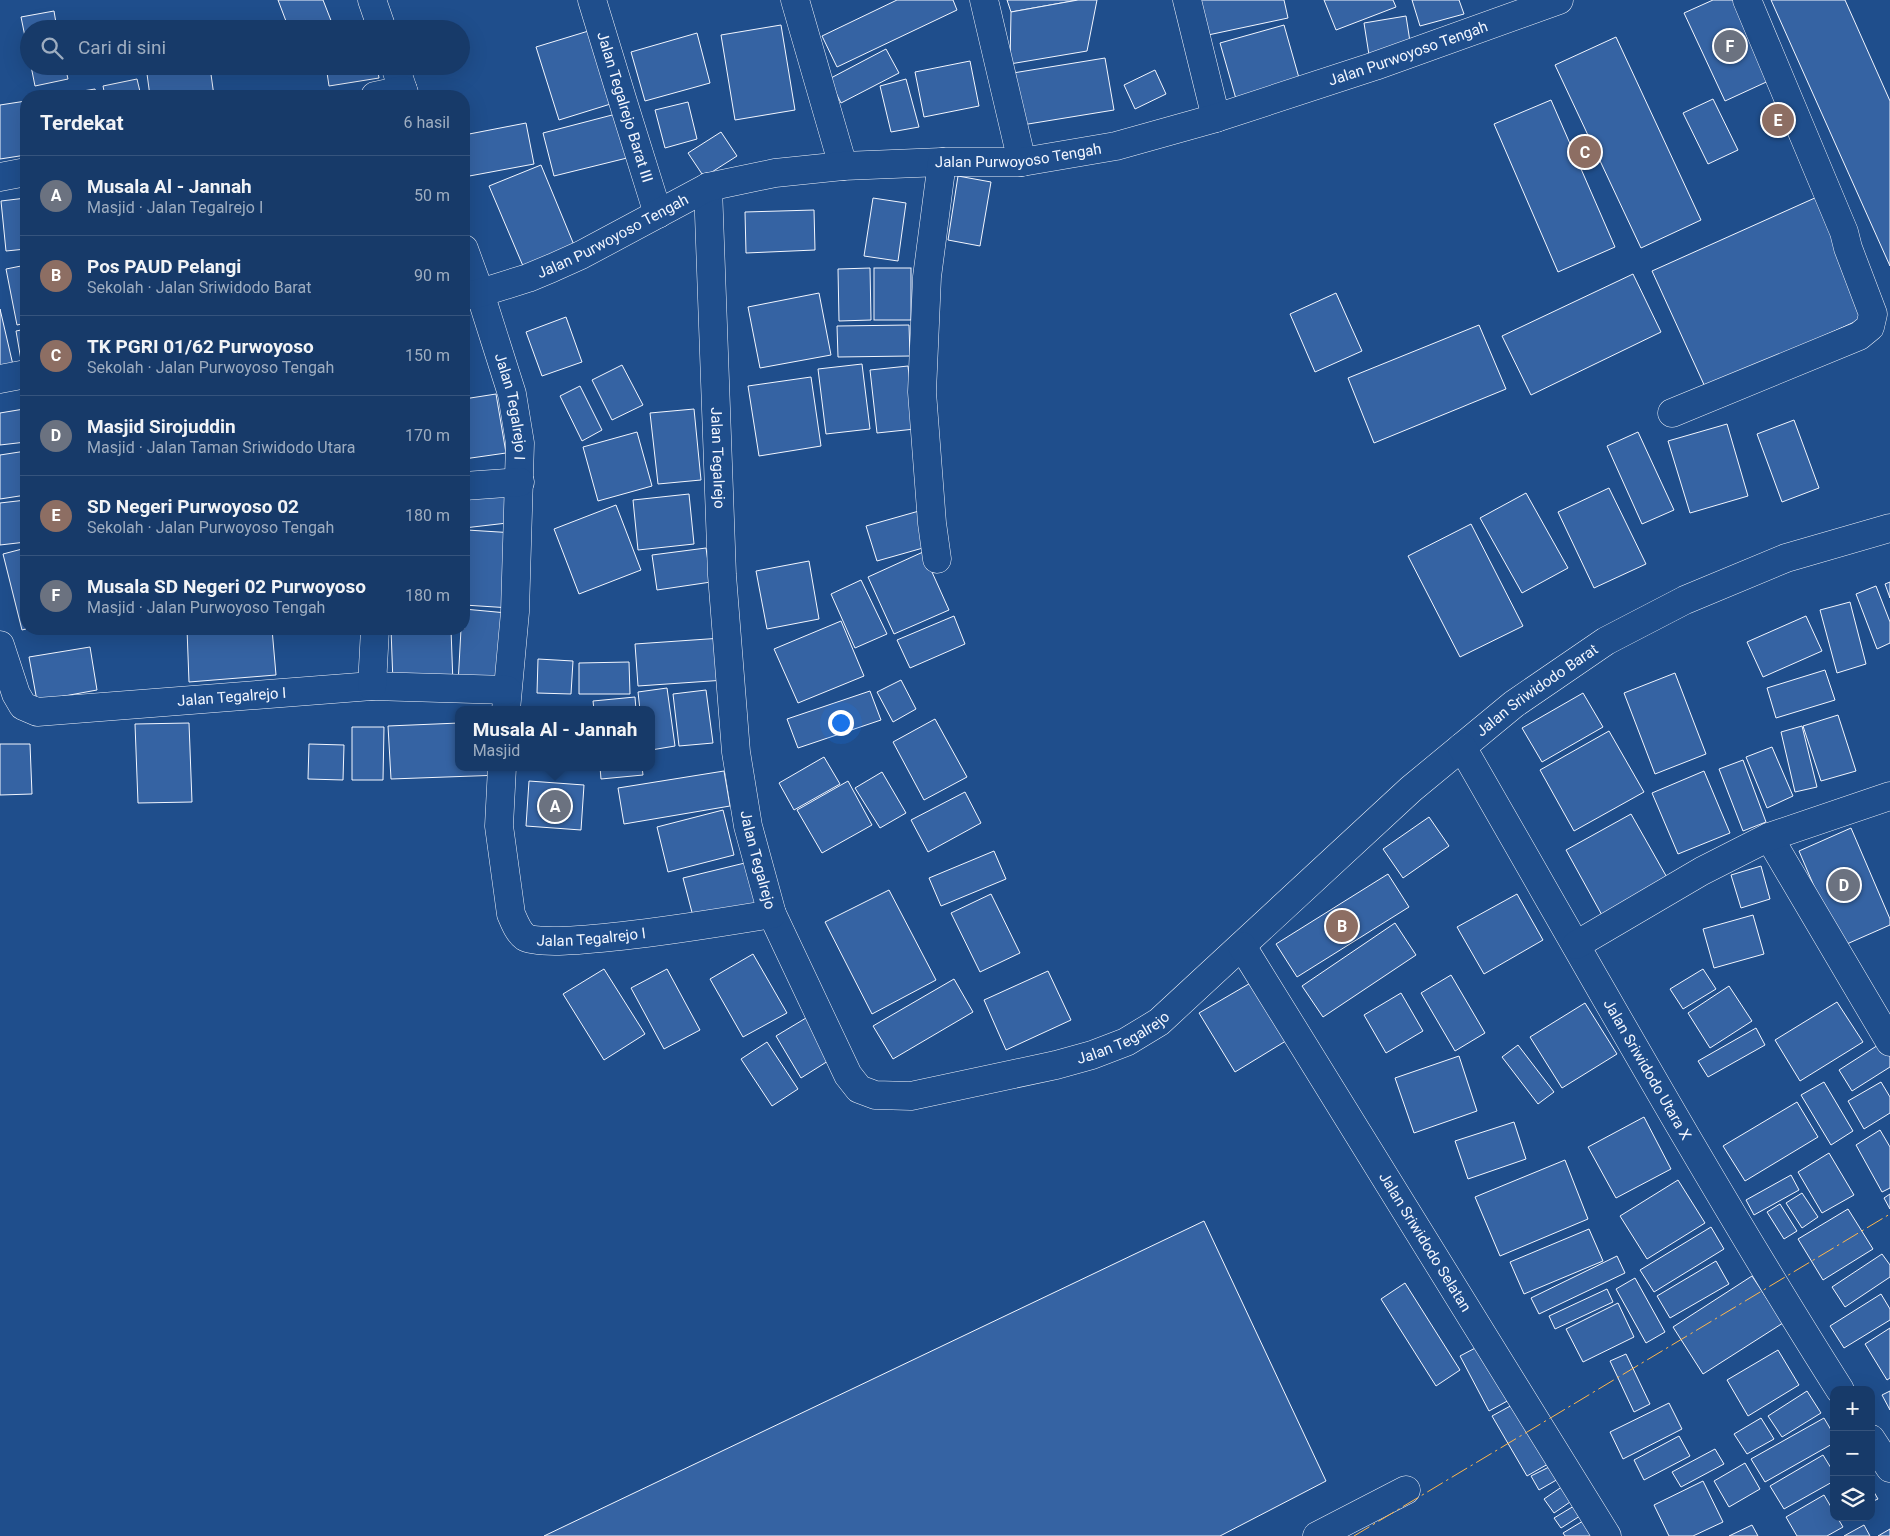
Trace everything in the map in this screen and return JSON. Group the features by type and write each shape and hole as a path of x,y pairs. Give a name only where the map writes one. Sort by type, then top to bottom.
{"street":[{"path":"372,0 379,20"},
{"name":"Jalan Tegalrejo Barat III","path":"592,0 658,214"},
{"path":"795,0 843,166"},
{"path":"984,0 1022,162"},
{"path":"1187,0 1216,118"},
{"name":"Jalan Purwoyoso Tengah","path":"472,294 528,278 581,255 708,187 775,173 843,166 942,162 1022,162 1116,146 1216,118 1384,63 1558,0"},
{"path":"1672,413 1860,336 1870,327 1873,314 1848,248 1844,232 1747,0"},
{"path":"388,90 401,84"},
{"path":"938,559 932,523 922,392 927,277 942,162"},
{"path":"0,177 20,173"},
{"name":"Jalan Tegalrejo","path":"708,187 722,575 736,752 748,826 772,914 848,1075 859,1089 875,1095 911,1096 1037,1069 1092,1054 1126,1042 1159,1022 1242,946"},
{"name":"Jalan Tegalrejo I","path":"0,645 16,694 23,706 37,712 372,686 506,700 515,612 520,443 512,394 472,294"},
{"path":"0,379 20,375"},
{"path":"470,486 520,482"},
{"name":"Jalan Sriwidodo Barat","path":"1242,946 1411,789 1462,746 1514,704 1606,641 1685,600 1786,558 1890,528"},
{"path":"372,686 375,635"},
{"name":"Jalan Sriwidodo Utara X","path":"1462,746 1576,945 1789,1308 1838,1386"},
{"name":"Jalan Tegalrejo I","path":"502,771 499,826 511,914 516,926 525,937 541,941 575,940 689,928 772,914"},
{"path":"1576,945 1702,871 1769,837 1890,796"},
{"path":"1769,837 1890,1042"},
{"name":"Jalan Sriwidodo Selatan","path":"1242,946 1607,1536"},
{"path":"1875,1445 1890,1468"},
{"path":"1317,1536 1406,1490"}],"building":[{"path":"278,0 323,0 331,20 286,20"},
{"path":"897,0 953,0 957,10 837,67 822,36"},
{"path":"1007,0 1078,0 1011,12"},
{"path":"1078,0 1097,0 1087,51 1010,64 1011,12"},
{"path":"1201,0 1284,0 1288,18 1208,35"},
{"path":"1324,0 1393,0 1396,7 1336,30"},
{"path":"1412,0 1459,0 1464,14 1420,26"},
{"path":"1713,0 1740,0 1775,78 1725,101 1684,13"},
{"path":"1771,0 1845,0 1890,101 1890,266"},
{"path":"54,11 56,20 22,20 21,17"},
{"path":"1406,16 1411,48 1369,55 1364,23"},
{"path":"781,25 795,110 735,120 721,35"},
{"path":"1284,25 1301,85 1238,106 1220,43"},
{"path":"595,29 617,102 559,120 536,47"},
{"path":"697,33 710,83 645,101 631,52"},
{"path":"1616,37 1701,220 1641,248 1555,65"},
{"path":"886,49 899,73 841,103 829,79"},
{"path":"1105,58 1114,110 1022,125 1013,73"},
{"path":"970,61 979,106 924,117 915,72"},
{"path":"1155,70 1166,94 1135,109 1124,85"},
{"path":"33,75 67,75 68,79 35,86"},
{"path":"147,75 211,75 213,90 149,90"},
{"path":"327,75 378,75 379,78 329,86"},
{"path":"137,79 140,90 104,90 103,86"},
{"path":"906,79 919,127 891,132 880,86"},
{"path":"1713,99 1738,150 1708,164 1683,113"},
{"path":"1551,100 1615,247 1558,272 1494,124"},
{"path":"20,102 20,156 0,159 0,105"},
{"path":"688,102 697,139 665,148 655,110"},
{"path":"616,114 627,158 554,176 543,133"},
{"path":"526,123 534,164 470,176 470,134"},
{"path":"721,132 737,156 704,177 688,153"},
{"path":"541,165 574,245 523,266 489,186"},
{"path":"958,176 991,182 980,246 948,240"},
{"path":"1817,197 1870,315 1706,389 1652,271"},
{"path":"873,198 906,203 898,261 864,256"},
{"path":"20,199 20,250 6,251 1,201"},
{"path":"814,210 815,250 746,253 745,212"},
{"path":"20,266 20,324 17,325 6,269"},
{"path":"870,268 871,320 839,321 838,269"},
{"path":"874,268 911,268 911,320 874,320"},
{"path":"1633,274 1661,332 1531,395 1502,336"},
{"path":"819,293 831,355 760,368 748,307"},
{"path":"1336,293 1362,351 1315,372 1290,314"},
{"path":"0,309 13,365 0,368"},
{"path":"566,317 582,362 542,376 526,332"},
{"path":"909,325 910,356 838,357 837,326"},
{"path":"1479,325 1506,389 1374,443 1348,378"},
{"path":"20,330 20,354 16,331"},
{"path":"862,364 870,429 826,434 818,369"},
{"path":"622,365 643,405 612,420 592,380"},
{"path":"908,366 915,429 877,433 870,370"},
{"path":"811,377 821,446 759,456 748,386"},
{"path":"580,386 602,430 582,441 560,396"},
{"path":"496,394 506,453 470,458 470,398"},
{"path":"694,409 701,480 658,484 650,413"},
{"path":"20,410 20,443 0,445 0,413"},
{"path":"1794,420 1819,488 1782,502 1757,434"},
{"path":"1727,424 1748,496 1690,513 1668,441"},
{"path":"637,432 652,486 598,501 583,447"},
{"path":"1638,432 1674,510 1642,524 1607,446"},
{"path":"20,452 20,496 0,499 0,455"},
{"path":"514,483 516,522 470,527 470,488"},
{"path":"1609,488 1646,564 1594,588 1558,512"},
{"path":"1526,493 1568,568 1522,593 1480,518"},
{"path":"689,494 694,544 638,550 633,500"},
{"path":"20,501 20,543 0,545 0,503"},
{"path":"616,505 641,570 579,594 554,529"},
{"path":"919,511 930,546 877,561 866,526"},
{"path":"1471,524 1523,626 1460,657 1408,556"},
{"path":"470,530 515,533 511,608 470,605"},
{"path":"706,548 711,582 657,590 652,555"},
{"path":"20,550 20,622 3,554"},
{"path":"923,552 949,610 894,634 868,577"},
{"path":"809,561 819,619 767,629 756,571"},
{"path":"861,580 887,634 855,648 831,594"},
{"path":"1890,582 1890,598 1885,584"},
{"path":"1876,586 1890,622 1890,643 1877,649 1856,594"},
{"path":"1850,602 1866,664 1837,673 1820,610"},
{"path":"470,610 507,613 502,687 458,684 461,635 470,635"},
{"path":"954,616 965,644 910,668 897,640"},
{"path":"1806,616 1822,651 1763,677 1747,642"},
{"path":"841,621 864,676 798,703 774,649"},
{"path":"187,635 273,635 276,675 189,682"},
{"path":"391,635 451,635 453,684 393,683"},
{"path":"722,638 725,680 638,686 635,644"},
{"path":"90,647 97,690 37,701 29,657"},
{"path":"538,659 573,661 571,694 537,693"},
{"path":"629,662 630,694 579,694 579,663"},
{"path":"1825,670 1835,700 1776,718 1767,688"},
{"path":"1675,673 1706,754 1655,774 1624,693"},
{"path":"901,680 916,709 893,722 877,692"},
{"path":"667,688 675,746 655,749 655,706 640,706 638,692"},
{"path":"706,690 713,743 679,746 673,694"},
{"path":"870,691 881,720 798,748 787,719"},
{"path":"1583,693 1603,727 1542,762 1522,728"},
{"path":"635,697 636,706 594,706 593,701"},
{"path":"1838,715 1856,771 1821,781 1803,726"},
{"path":"935,719 967,777 924,800 893,742"},
{"path":"189,723 192,802 138,803 135,724"},
{"path":"455,723 455,771 501,771 501,775 391,779 388,726"},
{"path":"1802,726 1817,787 1795,792 1781,732"},
{"path":"352,727 384,727 383,780 352,780"},
{"path":"1609,731 1644,792 1574,831 1540,770"},
{"path":"0,744 30,744 32,794 0,795"},
{"path":"309,744 344,745 343,780 308,779"},
{"path":"1772,747 1793,796 1767,808 1746,757"},
{"path":"824,757 840,784 794,810 779,783"},
{"path":"1743,760 1766,822 1743,831 1719,769"},
{"path":"600,771 642,771 643,775 601,779"},
{"path":"724,771 730,806 624,824 618,788"},
{"path":"1704,771 1730,833 1678,854 1652,793"},
{"path":"882,772 906,813 880,828 855,788"},
{"path":"529,781 584,785 581,830 526,826"},
{"path":"848,781 872,825 822,853 797,810"},
{"path":"965,792 981,823 928,852 911,820"},
{"path":"723,810 734,855 668,872 657,827"},
{"path":"1631,814 1669,881 1603,917 1566,850"},
{"path":"1429,817 1449,846 1403,878 1383,849"},
{"path":"1851,828 1890,919 1890,925 1840,947 1799,851"},
{"path":"994,851 1006,879 941,906 929,878"},
{"path":"753,861 763,903 694,920 683,878"},
{"path":"1761,866 1770,899 1741,908 1731,875"},
{"path":"1388,874 1409,907 1297,977 1276,944"},
{"path":"889,890 936,980 872,1014 825,922"},
{"path":"991,894 1020,953 980,972 951,913"},
{"path":"1517,894 1543,940 1484,974 1457,927"},
{"path":"1753,915 1764,954 1714,968 1703,929"},
{"path":"1395,923 1416,955 1323,1017 1302,986"},
{"path":"753,954 787,1013 743,1037 710,979"},
{"path":"604,969 645,1034 604,1060 563,994"},
{"path":"667,969 700,1030 664,1049 631,988"},
{"path":"1703,969 1716,989 1683,1009 1670,989"},
{"path":"1048,971 1071,1020 1006,1050 984,1000"},
{"path":"1451,975 1485,1033 1455,1051 1421,993"},
{"path":"1259,978 1294,1036 1235,1072 1199,1013"},
{"path":"954,979 973,1012 893,1059 873,1026"},
{"path":"1729,986 1752,1021 1710,1048 1688,1013"},
{"path":"1401,993 1423,1031 1386,1053 1364,1015"},
{"path":"1837,1002 1863,1042 1800,1081 1775,1040"},
{"path":"1585,1003 1617,1054 1562,1088 1530,1037"},
{"path":"811,1015 836,1056 801,1078 776,1036"},
{"path":"1756,1028 1765,1045 1708,1077 1698,1061"},
{"path":"1886,1040 1890,1046 1890,1067 1852,1091 1839,1070"},
{"path":"767,1042 798,1089 772,1106 741,1059"},
{"path":"1518,1045 1554,1092 1538,1104 1502,1057"},
{"path":"1459,1056 1477,1111 1414,1133 1395,1078"},
{"path":"1824,1082 1853,1131 1831,1145 1801,1095"},
{"path":"1881,1082 1890,1097 1890,1113 1864,1129 1848,1101"},
{"path":"1797,1102 1818,1137 1745,1181 1723,1146"},
{"path":"1644,1117 1671,1169 1616,1198 1588,1147"},
{"path":"1514,1122 1526,1159 1468,1179 1455,1141"},
{"path":"1880,1130 1890,1147 1890,1188 1882,1192 1856,1145"},
{"path":"1829,1153 1854,1195 1822,1213 1798,1172"},
{"path":"1565,1160 1588,1219 1500,1256 1475,1197"},
{"path":"1791,1175 1799,1190 1754,1215 1746,1200"},
{"path":"1678,1180 1705,1223 1647,1259 1620,1216"},
{"path":"1802,1193 1818,1217 1802,1228 1786,1203"},
{"path":"1890,1194 1890,1209 1884,1198"},
{"path":"1780,1204 1797,1231 1784,1239 1767,1212"},
{"path":"1848,1209 1873,1249 1823,1280 1798,1239"},
{"path":"1204,1221 1326,1481 1220,1536 544,1536"},
{"path":"1711,1227 1724,1249 1654,1292 1640,1270"},
{"path":"1589,1229 1603,1261 1524,1294 1510,1262"},
{"path":"1882,1254 1890,1265 1890,1277 1845,1307 1832,1287"},
{"path":"1617,1256 1625,1273 1539,1314 1531,1298"},
{"path":"1716,1261 1729,1284 1670,1318 1657,1296"},
{"path":"1752,1276 1783,1323 1703,1374 1673,1327"},
{"path":"1635,1278 1665,1332 1646,1343 1616,1289"},
{"path":"1405,1283 1460,1370 1436,1386 1381,1299"},
{"path":"1607,1289 1613,1302 1555,1329 1549,1316"},
{"path":"1881,1294 1890,1309 1890,1320 1844,1348 1830,1326"},
{"path":"1618,1303 1634,1337 1583,1362 1566,1329"},
{"path":"1890,1328 1890,1378 1887,1380 1865,1344"},
{"path":"1481,1345 1511,1399 1489,1411 1460,1356"},
{"path":"1778,1350 1799,1385 1748,1416 1727,1380"},
{"path":"1626,1354 1650,1404 1634,1412 1610,1361"},
{"path":"1807,1391 1821,1413 1782,1437 1768,1416"},
{"path":"1890,1391 1890,1410 1882,1395"},
{"path":"1669,1403 1682,1429 1623,1459 1610,1432"},
{"path":"1514,1404 1548,1464 1527,1476 1492,1416"},
{"path":"1761,1418 1774,1439 1747,1454 1734,1434"},
{"path":"1824,1418 1830,1428 1830,1445 1765,1482 1751,1459"},
{"path":"1679,1436 1690,1456 1644,1480 1634,1460"},
{"path":"1715,1449 1724,1464 1681,1487 1672,1472"},
{"path":"1823,1455 1830,1466 1830,1483 1784,1509 1770,1486"},
{"path":"1745,1463 1760,1489 1729,1507 1714,1481"},
{"path":"1553,1465 1560,1478 1539,1490 1531,1476"},
{"path":"1703,1481 1723,1522 1693,1536 1669,1536 1654,1505"},
{"path":"1563,1486 1573,1500 1554,1513 1544,1499"},
{"path":"1824,1495 1830,1505 1830,1521 1839,1521 1843,1527 1827,1536 1797,1536 1786,1517"},
{"path":"1574,1506 1580,1516 1561,1528 1554,1518"},
{"path":"1583,1521 1592,1536 1565,1536 1563,1533"},
{"path":"1752,1525 1758,1536 1729,1536"},
{"path":"1864,1525 1870,1536 1844,1536"},
{"path":"1890,1529 1890,1536 1878,1536"}],"power":[{"path":"1354,1536 1890,1214"}],"place":[{"name":"Musala SD Negeri 02 Purwoyoso","path":"1730,46"},
{"name":"SD Negeri Purwoyoso 02","path":"1778,120"},
{"name":"TK PGRI 01/62 Purwoyoso","path":"1585,152"},
{"name":"Musala Al - Jannah","path":"555,806"},
{"name":"Masjid Sirojuddin","path":"1844,885"},
{"name":"Pos PAUD Pelangi","path":"1342,926"}]}
